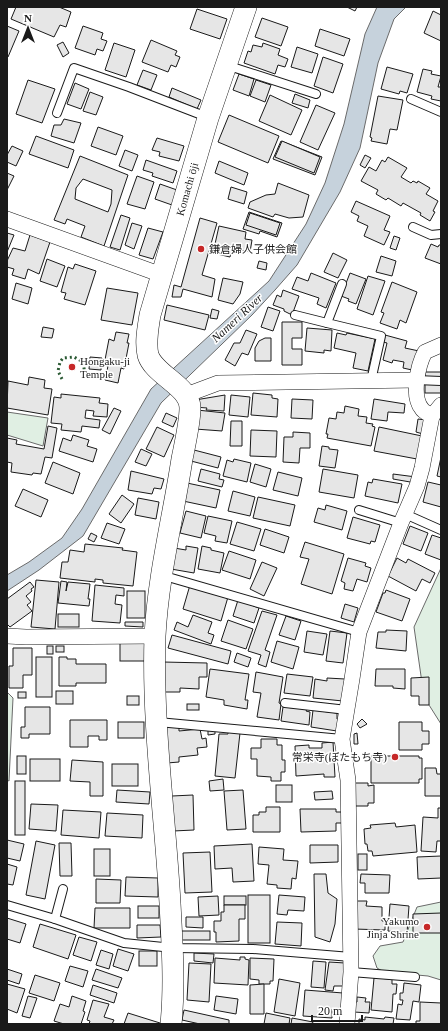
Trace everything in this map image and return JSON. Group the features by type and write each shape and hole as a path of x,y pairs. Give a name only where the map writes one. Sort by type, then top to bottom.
{"street":[{"name":"Komachi ōji","path":"181,390 159,370 148,356 146,340 150,315 208,118 246,7"},
{"path":"7,219 162,275"},
{"path":"347,1024 351,972 348,780 342,738 359,632 417,486 436,410 422,409 419,403 416,380 425,352 441,345"},
{"path":"170,1024 172,1012 173,948 156,721 155,636 161,575 191,406 181,390 218,383 416,380"},
{"path":"7,636 155,636"}],"lane":[{"path":"226,65 316,94"},
{"path":"57,113 74,68 129,87 208,118"},
{"path":"411,99 441,112"},
{"path":"413,227 431,235 441,234"},
{"path":"327,323 342,284"},
{"path":"296,314 381,336 371,381"},
{"path":"416,380 441,381"},
{"path":"359,510 403,518 441,530"},
{"path":"161,575 359,632"},
{"path":"285,703 347,710"},
{"path":"156,721 342,738"},
{"path":"55,919 63,890"},
{"path":"7,904 124,943 173,948 254,949 351,957"},
{"path":"351,972 415,977"}],"green space":[{"path":"7,412 48,418 43,446 7,435"},
{"path":"441,568 441,724 424,697 414,627"},
{"path":"7,692 13,698 9,781 7,780"},
{"name":"Yakumo Jinja Shrine","path":"441,902 441,980 428,976 384,972 377,968 373,956 380,946 403,942 417,907"}],"water":[{"name":"Nameri River","path":"377,7 406,7 394,19 378,63 360,148 340,192 297,265 252,315 161,403 83,536 39,570 7,591 7,575 29,562 62,538 82,509 151,389 269,281 306,224 325,183 344,124 365,34"}],"building":[{"path":"16,7 59,7 71,12 66,27 60,25 54,37 11,19"},
{"path":"347,7 357,7 355,11"},
{"path":"197,9 227,19 220,39 190,29"},
{"path":"433,11 441,15 441,41 424,33"},
{"path":"262,18 288,27 281,46 255,37"},
{"path":"7,26 19,31 8,57 7,57"},
{"path":"83,26 103,33 101,39 107,41 103,51 97,49 95,55 75,48"},
{"path":"320,29 350,39 344,56 315,46"},
{"path":"151,40 177,51 175,55 180,57 176,67 171,65 168,72 142,62"},
{"path":"63,42 69,53 63,57 57,45"},
{"path":"114,43 135,50 126,77 105,70"},
{"path":"263,43 280,49 278,55 288,59 285,67 278,65 275,74 244,63 248,51 251,52 253,45 262,47"},
{"path":"297,47 318,54 312,73 291,67"},
{"path":"323,57 343,64 333,93 314,86"},
{"path":"387,67 413,74 407,93 400,91 399,94 381,89"},
{"path":"423,69 432,71 431,74 441,76 438,87 441,87 441,101 431,99 432,96 417,92"},
{"path":"143,70 157,75 151,90 137,85"},
{"path":"239,74 254,79 249,96 233,90"},
{"path":"28,80 55,89 42,123 16,114"},
{"path":"256,80 271,85 265,102 250,96"},
{"path":"75,83 89,89 81,109 67,104"},
{"path":"172,88 201,100 197,109 169,97"},
{"path":"90,92 103,97 96,115 83,111"},
{"path":"295,94 310,100 308,108 292,103"},
{"path":"270,95 302,110 291,135 259,121"},
{"path":"378,96 403,100 397,130 390,129 387,144 371,141 372,138 370,137"},
{"path":"316,105 335,113 318,150 300,142"},
{"path":"229,115 279,136 268,163 218,142"},
{"path":"64,119 81,123 74,143 51,136 54,125 61,125"},
{"path":"98,127 123,136 116,155 91,146"},
{"path":"36,136 74,150 68,168 29,154"},
{"path":"157,138 184,146 179,161 159,156 160,152 152,150"},
{"path":"281,141 322,157 315,175 273,159"},
{"path":"282,141 320,157 314,173 275,157"},
{"path":"12,146 23,151 16,166 7,162 7,155"},
{"path":"125,150 138,155 132,171 119,166"},
{"path":"365,155 371,158 365,168 360,165"},
{"path":"80,156 128,175 104,246 81,237 85,226 67,219 65,224 54,220","holes":["83,179 112,190 111,204 108,212 75,199 76,188"]},
{"path":"388,157 407,168 401,177 411,183 413,181 417,183 418,181 430,188 426,194 438,201 433,211 435,212 430,221 420,215 421,213 403,203 401,206 388,198 386,200 376,194 378,190 361,181 369,167 376,171 382,160 385,162"},
{"path":"146,160 177,171 173,183 152,176 153,173 143,170"},
{"path":"219,161 248,173 244,185 215,173"},
{"path":"7,173 14,176 7,190"},
{"path":"137,176 154,182 145,209 127,204"},
{"path":"278,183 309,195 303,217 289,218 275,214 273,217 248,208 250,202 266,195 275,194"},
{"path":"160,184 177,190 172,205 155,199"},
{"path":"231,187 247,192 244,204 228,199"},
{"path":"356,201 390,216 384,230 390,232 384,245 364,236 368,226 357,221 359,216 351,212"},
{"path":"249,212 282,223 277,237 260,231 259,234 243,229"},
{"path":"250,213 280,223 276,235 246,225"},
{"path":"121,215 130,218 120,250 110,247"},
{"name":"鎌倉婦人子供会館","path":"200,218 217,223 202,275 215,279 212,297 183,289 181,297 172,297 174,285 181,287"},
{"path":"132,223 142,226 134,249 125,245"},
{"path":"219,226 246,232 245,239 252,240 250,252 232,248 230,257 213,253"},
{"path":"148,228 163,232 153,259 139,255"},
{"path":"7,233 14,235 7,252"},
{"path":"30,235 50,242 39,274 28,269 25,279 12,275 14,269 7,267 7,261 13,248 25,251"},
{"path":"394,236 400,238 396,250 390,248"},
{"path":"431,244 438,247 441,245 441,264 425,258"},
{"path":"333,253 347,260 338,278 324,272"},
{"path":"381,256 396,261 392,276 376,272"},
{"path":"47,259 65,266 57,287 40,281"},
{"path":"259,261 267,263 266,270 257,268"},
{"path":"75,264 96,271 85,305 64,299 66,293 61,292 68,267 73,269"},
{"path":"311,273 336,283 326,308 317,304 319,298 292,289 297,277 308,281"},
{"path":"350,273 366,279 356,304 341,296"},
{"path":"368,276 385,281 373,315 357,309"},
{"path":"223,278 243,282 240,294 233,304 218,300"},
{"path":"392,282 417,292 406,323 400,320 397,329 380,323 384,313 381,312"},
{"path":"16,283 32,288 28,304 12,299"},
{"path":"107,288 138,293 132,325 101,320"},
{"path":"283,290 299,296 292,315 284,311 284,309 273,305 277,295 281,297"},
{"path":"167,305 209,315 205,330 164,320"},
{"path":"268,307 280,311 273,331 261,327"},
{"path":"212,309 219,311 217,319 210,318"},
{"path":"282,322 302,322 302,338 292,338 292,349 302,349 302,365 282,365"},
{"path":"43,327 54,329 52,338 41,337"},
{"path":"307,328 332,330 331,351 324,350 324,353 305,351"},
{"path":"246,330 257,334 248,355 242,353 235,366 225,360 234,343 240,343"},
{"path":"116,332 129,334 127,343 129,343 124,369 121,368 118,383 105,380 108,366 104,365 109,339 114,341"},
{"path":"337,333 346,335 347,333 375,339 368,371 353,368 356,353 334,348"},
{"path":"385,335 407,341 405,348 419,351 412,370 403,368 404,362 393,360 392,363 383,360 387,343 383,342"},
{"path":"265,338 271,338 271,361 255,361 255,348 259,341"},
{"path":"90,357 102,358 101,370 89,369"},
{"path":"425,372 441,372 441,393 425,393"},
{"path":"29,377 45,380 44,388 52,389 48,415 7,408 8,381 28,385"},
{"path":"253,393 272,395 272,398 278,399 277,417 251,415"},
{"path":"61,394 100,398 99,403 108,404 107,417 93,416 94,411 86,410 85,418 100,420 99,428 82,426 81,432 61,430 62,424 51,423 54,397 61,398"},
{"path":"225,395 224,411 206,410 207,408 194,407 195,400"},
{"path":"231,395 250,397 248,417 229,415"},
{"path":"292,399 313,400 312,419 291,418"},
{"path":"374,399 405,404 404,413 388,412 387,421 371,419"},
{"path":"345,406 359,409 358,416 367,417 366,423 373,424 372,426 375,427 371,446 327,438 328,434 326,434 329,418 336,419 337,412 344,413"},
{"path":"114,408 121,411 110,434 102,430"},
{"path":"197,410 225,413 222,431 195,429"},
{"path":"166,413 177,418 173,427 162,422"},
{"path":"418,419 426,420 423,434 416,432"},
{"path":"231,421 242,421 242,446 230,446"},
{"path":"48,426 57,428 52,458 45,457 41,474 33,473 32,475 11,472 12,463 7,462 7,438 17,440 16,444 44,449"},
{"path":"157,427 174,435 164,457 146,449"},
{"path":"379,427 422,436 417,459 374,451"},
{"path":"251,430 277,431 276,457 250,456"},
{"path":"293,432 310,433 310,448 300,448 299,463 283,462 284,437 293,437"},
{"path":"73,435 89,440 87,446 97,449 93,462 59,451 63,438 71,441"},
{"path":"322,446 329,447 329,449 338,450 335,468 319,466"},
{"path":"141,449 152,454 146,466 135,462"},
{"path":"194,450 221,457 218,468 191,461"},
{"path":"441,457 441,477 437,476"},
{"path":"234,459 251,463 247,482 223,476 227,460 233,462"},
{"path":"53,462 80,473 73,494 45,483"},
{"path":"255,464 271,469 266,487 250,482"},
{"path":"201,469 220,474 219,479 224,480 222,487 198,481"},
{"path":"323,469 358,475 354,498 319,492"},
{"path":"131,471 164,479 161,489 154,488 152,494 128,490"},
{"path":"278,472 302,478 298,496 273,490"},
{"path":"393,474 416,477 416,483 393,479"},
{"path":"373,479 402,484 398,503 365,496 368,482 372,483"},
{"path":"428,482 441,485 441,507 423,502"},
{"path":"187,483 220,490 216,508 183,501"},
{"path":"23,489 48,500 41,517 15,506"},
{"path":"233,491 255,497 250,516 228,511"},
{"path":"122,495 134,504 121,523 109,514"},
{"path":"258,497 295,505 290,526 253,518"},
{"path":"138,498 159,502 156,519 135,515"},
{"path":"326,505 347,511 342,530 314,522 318,508 325,510"},
{"path":"186,511 206,516 201,538 180,533"},
{"path":"208,516 232,521 227,543 215,541 216,536 204,533"},
{"path":"353,517 380,525 375,542 371,541 370,544 347,538"},
{"path":"237,522 261,529 254,551 230,544"},
{"path":"107,523 125,529 119,544 101,538"},
{"path":"410,526 428,533 421,551 403,544"},
{"path":"265,529 289,537 284,553 260,545"},
{"path":"91,533 97,536 94,542 88,539"},
{"path":"432,535 441,538 441,560 425,554"},
{"path":"305,542 344,554 332,594 301,584 309,559 300,557"},
{"path":"85,544 123,548 122,550 137,552 133,586 103,583 103,580 95,579 95,582 60,578 62,562 68,562 70,550 84,552"},
{"path":"186,546 198,548 194,573 171,569 174,548 186,550"},
{"path":"202,546 224,553 220,573 198,569"},
{"path":"229,551 256,560 250,579 222,570"},
{"path":"348,558 366,563 365,566 371,568 367,582 357,579 353,591 344,589 345,583 341,581"},
{"path":"397,558 406,563 408,559 435,573 430,583 422,579 416,591 388,576"},
{"path":"262,562 277,568 264,596 250,589"},
{"path":"36,580 59,582 55,629 31,627"},
{"path":"61,581 67,582 66,591 68,582 90,584 88,599 90,599 89,606 58,603"},
{"path":"30,582 34,587 26,596 31,602 27,605 32,611 10,627 7,624 7,599"},
{"path":"95,585 124,588 124,596 116,595 115,604 122,605 120,623 92,621"},
{"path":"190,585 228,597 221,621 183,609"},
{"path":"386,590 410,599 402,621 376,612 383,593 385,593"},
{"path":"127,591 145,591 145,618 127,618"},
{"path":"238,600 259,608 254,623 233,616"},
{"path":"345,604 358,608 354,622 341,618"},
{"path":"262,611 277,615 265,650 270,652 266,667 258,664 261,655 248,651"},
{"path":"58,614 79,614 79,627 58,627"},
{"path":"193,615 212,622 208,633 214,635 211,644 174,630 177,622 188,627"},
{"path":"286,616 301,621 295,640 279,635"},
{"path":"228,620 253,629 246,649 221,641"},
{"path":"125,622 143,622 143,627 125,626"},
{"path":"386,630 407,631 406,651 376,648 378,632 386,632"},
{"path":"307,631 327,634 323,655 304,652"},
{"path":"330,631 347,633 343,663 326,661"},
{"path":"172,635 231,651 228,664 168,648"},
{"path":"277,641 299,647 293,669 271,662"},
{"path":"120,642 145,642 145,661 120,661"},
{"path":"47,646 53,646 53,654 47,654"},
{"path":"56,646 64,646 64,652 56,652"},
{"path":"13,648 32,648 32,675 23,675 23,688 9,688 9,666 13,666"},
{"path":"237,653 251,658 248,667 234,662"},
{"path":"36,657 52,657 52,697 36,697"},
{"path":"59,657 76,659 76,664 106,664 106,683 76,683 76,686 59,686"},
{"path":"163,662 207,663 207,677 199,677 199,689 180,688 180,692 163,692"},
{"path":"210,669 249,674 245,700 248,700 247,709 224,705 224,700 206,697"},
{"path":"376,669 405,669 405,689 393,688 393,686 375,686"},
{"path":"256,672 283,677 279,703 281,704 279,720 257,717 261,693 253,692"},
{"path":"287,674 313,677 310,696 284,693"},
{"path":"429,677 429,705 419,705 419,696 411,696 411,678"},
{"path":"327,678 345,679 343,701 313,698 315,679 327,681"},
{"path":"56,691 73,691 73,704 56,704"},
{"path":"18,692 26,692 26,698 18,698"},
{"path":"127,696 139,696 139,705 127,705"},
{"path":"187,704 199,704 199,710 187,710"},
{"path":"25,707 50,707 50,734 29,734 29,738 21,738 21,727 25,727"},
{"path":"283,707 307,709 306,711 310,712 309,725 281,721"},
{"path":"313,710 337,713 337,731 311,727"},
{"path":"362,719 367,724 360,728 357,724"},
{"path":"70,720 107,720 107,740 99,740 99,736 88,736 88,747 70,747"},
{"path":"118,722 144,722 144,738 118,738"},
{"path":"399,722 422,722 422,731 429,731 429,744 422,744 422,750 399,750"},
{"path":"179,726 179,731 200,729 202,739 206,738 207,747 197,748 198,755 179,757 179,762 167,763 164,728"},
{"path":"208,730 215,730 215,734 208,735"},
{"path":"228,732 240,733 235,778 215,776 219,734 228,734"},
{"path":"357,733 358,744 354,744 354,734"},
{"path":"261,739 277,739 277,745 282,745 282,760 285,760 285,772 281,772 281,781 271,781 271,777 257,776 257,759 251,759 251,748 261,748"},
{"path":"333,742 335,777 324,777 324,774 296,776 295,746 309,745 309,748 322,748 322,743"},
{"path":"17,756 26,756 26,774 17,774"},
{"path":"371,756 419,756 419,758 422,758 422,779 419,779 419,783 371,783"},
{"path":"30,759 60,759 60,781 30,781"},
{"path":"72,760 103,762 103,796 90,796 90,782 70,781"},
{"path":"112,764 138,764 138,786 112,786"},
{"path":"425,768 436,768 437,774 441,774 441,796 425,796"},
{"path":"223,779 224,790 210,791 209,781"},
{"path":"15,781 25,781 25,835 15,835"},
{"path":"355,783 368,783 368,786 374,785 374,803 368,803 368,806 355,806"},
{"path":"276,785 292,785 292,802 276,802"},
{"path":"117,790 150,792 149,804 116,802"},
{"path":"243,790 246,829 227,830 224,791"},
{"path":"332,791 333,799 315,800 314,792"},
{"path":"193,795 194,830 173,831 172,796"},
{"path":"31,804 58,805 56,831 29,829"},
{"path":"266,807 280,807 280,832 253,832 253,815 259,815 259,812 266,812"},
{"path":"438,808 441,808 441,841 437,841 436,852 421,851 423,817 438,818"},
{"path":"300,809 336,809 336,812 343,812 343,823 336,823 336,831 301,832"},
{"path":"63,810 101,812 99,838 61,835"},
{"path":"107,813 143,815 142,838 105,836"},
{"path":"395,823 396,827 415,825 417,852 373,856 372,851 368,851 367,844 365,844 364,829 371,828 370,825"},
{"path":"7,840 24,844 20,861 7,858"},
{"path":"36,841 55,845 45,899 26,895"},
{"path":"59,843 71,843 72,876 60,876"},
{"path":"252,844 254,881 233,882 232,868 215,869 214,846"},
{"path":"310,845 338,845 338,862 310,863"},
{"path":"259,847 284,849 283,860 298,861 296,879 292,878 291,889 277,888 277,885 267,884 269,865 258,864"},
{"path":"94,849 110,849 110,876 94,876"},
{"path":"210,852 212,892 185,893 183,853"},
{"path":"358,854 367,854 367,870 358,870"},
{"path":"441,856 441,878 418,879 417,857"},
{"path":"7,864 17,867 13,885 7,884"},
{"path":"314,874 326,874 328,893 337,899 335,924 330,942 315,937"},
{"path":"361,874 390,875 389,893 365,893 365,883 360,883"},
{"path":"126,877 158,878 158,897 125,896"},
{"path":"96,879 121,880 120,903 96,903"},
{"path":"248,895 270,895 270,943 248,943"},
{"path":"279,895 305,897 304,911 288,910 287,915 277,914"},
{"path":"218,896 219,915 199,916 198,897"},
{"path":"224,896 246,896 246,905 224,905"},
{"path":"355,901 367,901 366,906 382,907 382,921 385,921 385,930 354,929"},
{"path":"390,904 409,906 407,933 388,931"},
{"path":"224,905 245,905 245,919 239,919 239,941 216,942 214,921 221,921 221,912 224,912"},
{"path":"138,906 159,906 159,918 138,918"},
{"path":"95,908 130,908 130,928 94,928"},
{"path":"441,913 441,933 413,933 413,914"},
{"path":"186,917 203,917 203,928 186,927"},
{"path":"7,918 26,924 20,943 7,939"},
{"path":"277,922 302,923 301,946 275,944"},
{"path":"40,924 76,935 68,959 33,947"},
{"path":"137,925 160,925 161,937 137,938"},
{"path":"181,931 210,931 210,940 181,940"},
{"path":"79,937 97,942 91,961 73,955"},
{"path":"118,949 134,954 128,971 113,966"},
{"path":"101,950 113,954 109,969 96,965"},
{"path":"139,951 157,951 157,966 139,966"},
{"path":"194,953 214,954 213,963 194,961"},
{"path":"240,957 245,957 245,959 249,960 248,985 214,983 215,958 240,960"},
{"path":"250,958 274,959 273,981 270,981 270,984 259,984 259,980 250,979"},
{"path":"313,961 326,962 324,988 311,987"},
{"path":"329,962 345,963 343,986 334,986 333,991 325,990"},
{"path":"189,963 211,964 209,1002 187,1000"},
{"path":"70,966 88,971 83,987 65,981"},
{"path":"7,969 22,974 19,984 7,980"},
{"path":"96,969 122,978 118,988 92,980"},
{"path":"35,975 60,983 54,1001 29,993"},
{"path":"374,978 392,979 392,984 397,984 396,994 393,994 392,1012 371,1010"},
{"path":"279,979 300,983 295,1016 274,1012"},
{"path":"404,983 421,985 419,1002 413,1001 410,1020 396,1019 398,1004 402,1005 403,1000 400,1000 400,993 403,993"},
{"path":"7,984 25,989 17,1013 7,1009"},
{"path":"264,984 264,1014 250,1014 250,985"},
{"path":"93,985 117,993 114,1003 90,995"},
{"path":"305,990 343,993 341,1010 332,1009 332,1018 303,1016"},
{"path":"28,996 37,998 30,1018 22,1016"},
{"path":"72,996 86,1001 83,1011 85,1012 81,1024 64,1024 54,1021 60,1004 69,1007"},
{"path":"216,996 238,999 236,1014 214,1010"},
{"path":"357,997 366,998 365,1002 370,1002 369,1013 354,1012"},
{"path":"93,1000 109,1004 104,1017 114,1020 112,1024 89,1024 90,1021 87,1020"},
{"path":"420,1002 441,1003 441,1024 416,1024 416,1021 420,1021"},
{"path":"184,1010 229,1020 229,1024 200,1024 182,1020"},
{"path":"128,1013 160,1023 160,1024 124,1024"},
{"path":"266,1013 290,1018 289,1024 264,1024"},
{"path":"365,1017 384,1019 385,1017 394,1018 393,1024 359,1024 359,1019 365,1020"},
{"path":"292,1018 313,1022 312,1024 291,1024"}],"hedge":[{"path":"62,379 58,371 60,362 63,358 74,357 83,362 85,374"}],"place":[{"name":"鎌倉婦人子供会館","path":"201,249"},
{"name":"Hongaku-ji Temple","path":"72,367"},
{"name":"常栄寺(ぼたもち寺)","path":"395,757"},
{"name":"Yakumo Jinja Shrine","path":"427,927"}]}
